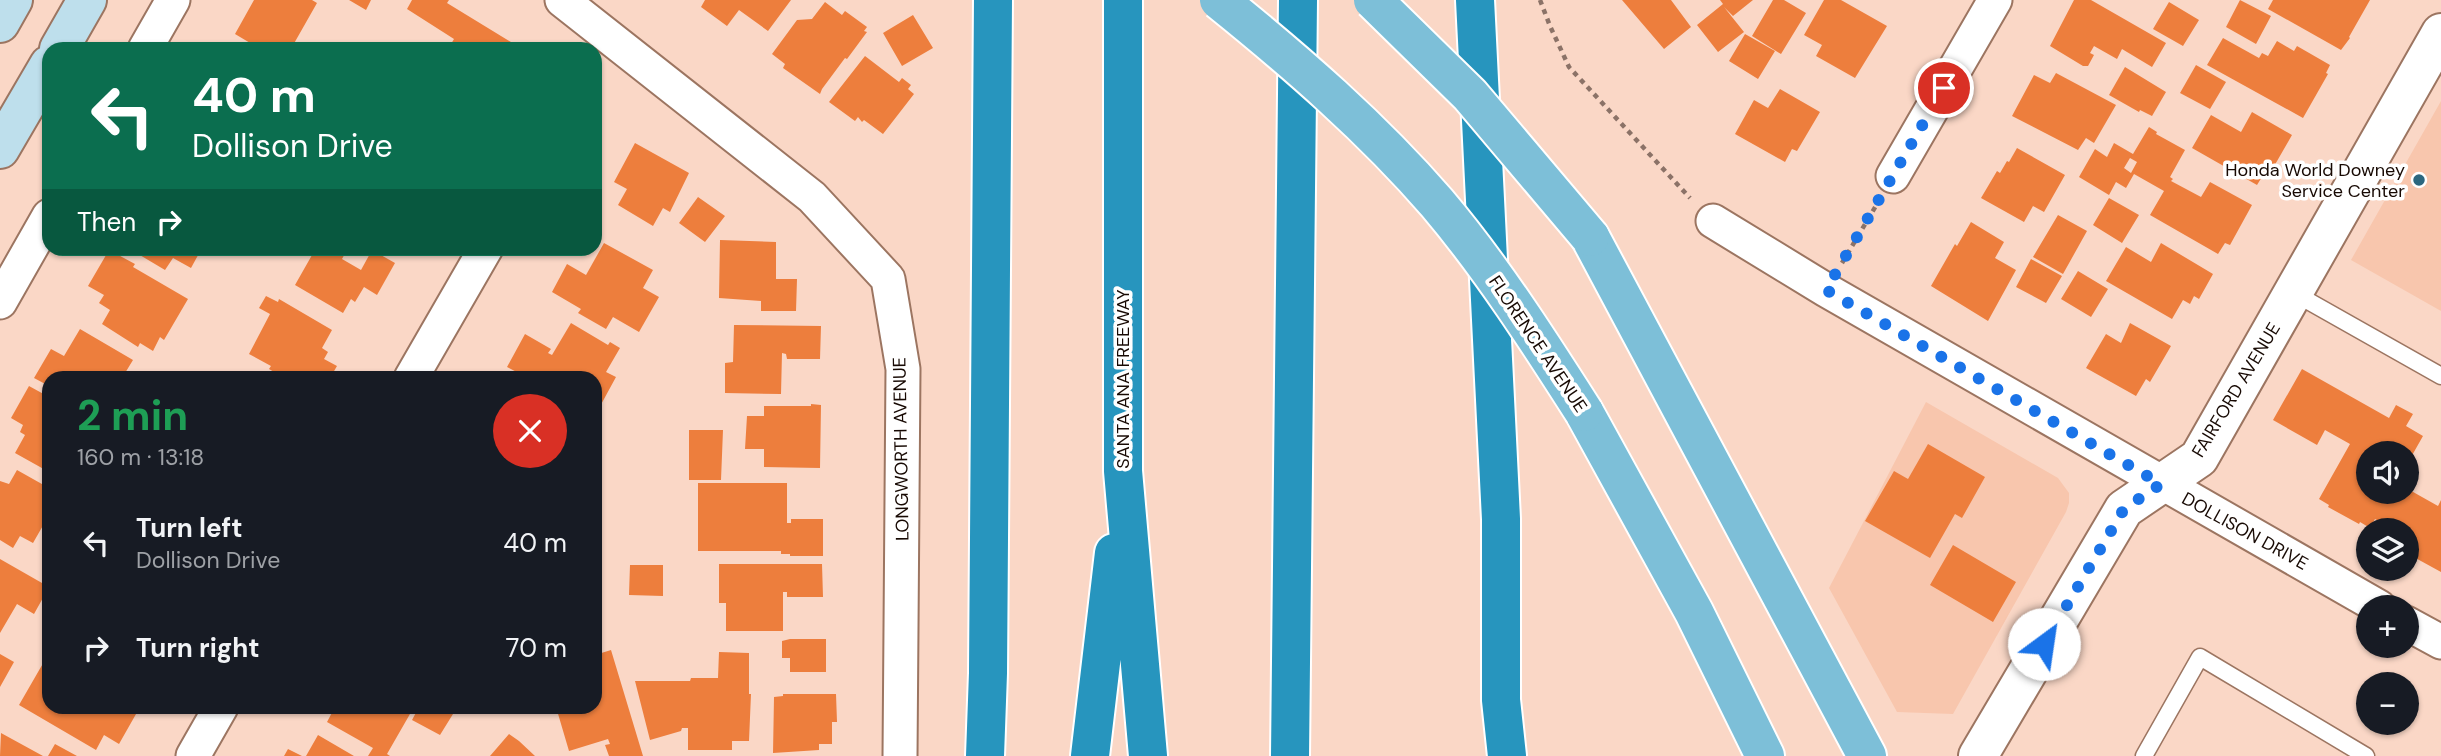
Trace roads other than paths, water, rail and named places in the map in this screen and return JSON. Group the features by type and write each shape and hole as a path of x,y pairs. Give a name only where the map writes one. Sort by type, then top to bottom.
{"highway":[{"path":"985,756 989,632 993,0"},
{"name":"SANTA ANA FREEWAY","path":"1123,0 1123,471 1147,756"},
{"path":"1290,756 1298,0"},
{"path":"1475,0 1502,519 1502,699 1507,756"},
{"path":"1090,756 1123,471"}],"main road":[{"path":"0,23 13,0"},
{"path":"63,42 88,0"},
{"name":"FLORENCE AVENUE","path":"1219,0 1286,53 1393,157 1437,203 1477,254 1533,332 1584,412 1694,612 1765,756"},
{"path":"1373,0 1470,95 1590,237 1867,756"},
{"path":"0,149 42,77"}],"street":[{"path":"149,42 173,0"},
{"name":"LONGWORTH AVENUE","path":"562,0 597,42"},
{"path":"1893,176 1994,0"},
{"name":"FAIRFORD AVENUE","path":"1978,756 2124,509 2199,458 2441,33"},
{"name":"LONGWORTH AVENUE","path":"602,48 812,197 888,279 903,369 900,756"},
{"name":"DOLLISON DRIVE","path":"1713,221 1826,290 2358,595"},
{"path":"0,302 42,228"},
{"path":"415,371 481,256"},
{"path":"2419,629 2441,642"},
{"path":"193,756 217,714"}],"lane":[{"path":"2294,293 2441,376"},
{"path":"2144,756 2200,657 2366,756"}],"place":[{"name":"Honda World Downey Service Center","path":"2419,180"}]}
